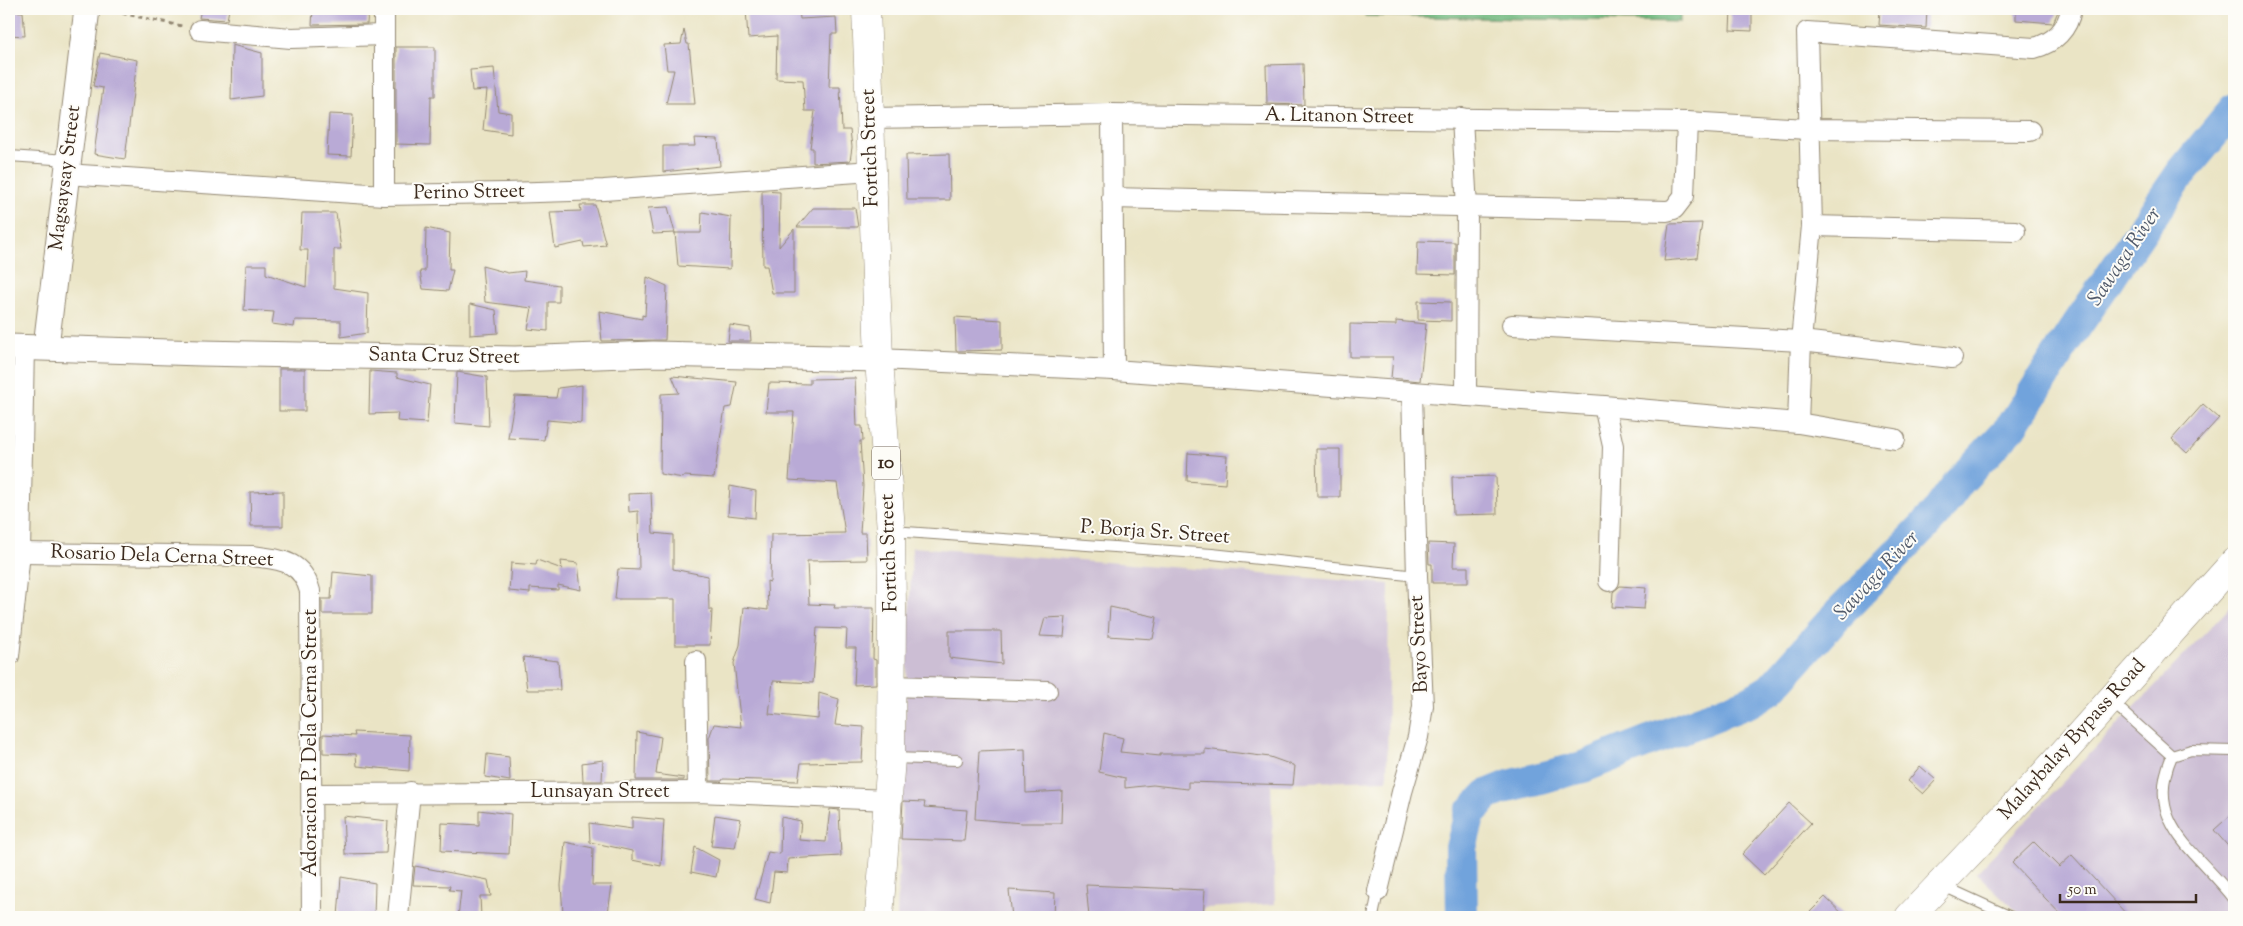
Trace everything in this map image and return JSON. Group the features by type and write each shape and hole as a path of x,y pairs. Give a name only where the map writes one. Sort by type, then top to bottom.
{"main road":[{"name":"Fortich Street","path":"866,9 879,359 891,530 892,686 890,758 879,917"},
{"name":"Malaybalay Bypass Road","path":"1909,917 2110,701 2234,562"}],"street":[{"name":"Magsaysay Street","path":"26,347 67,167 87,9"},
{"path":"384,9 384,194"},
{"path":"1798,423 1801,341 1812,226 1807,32 2034,48 2048,45 2058,35 2065,27 2071,9"},
{"path":"200,30 291,38 384,34"},
{"path":"1112,114 1114,370"},
{"name":"A. Litanon Street","path":"870,118 1112,114 1687,122 1808,129 2030,131"},
{"path":"1462,118 1467,208 1466,396"},
{"path":"1112,198 1667,212 1674,209 1684,196 1687,122"},
{"name":"Perino Street","path":"67,167 384,194 504,194 604,190 872,171"},
{"path":"1812,226 2015,231"},
{"path":"1512,325 1801,341 1952,358"},
{"path":"9,656 20,553 26,347"},
{"name":"Santa Cruz Street","path":"26,347 201,353 515,359 653,354 879,359"},
{"path":"879,359 1114,370 1604,406 1798,423 1895,439"},
{"name":"Bayo Street","path":"1378,891 1402,792 1418,737 1423,706 1412,392"},
{"path":"1604,406 1613,446 1609,581"},
{"name":"Rosario Dela Cerna Street","path":"20,553 252,556 286,561 301,572"},
{"name":"Adoracion P. Dela Cerna Street","path":"301,572 308,581 310,591 312,917"},
{"path":"696,660 698,792"},
{"path":"892,686 1047,691"},
{"path":"398,917 410,792"},
{"name":"Lunsayan Street","path":"312,794 698,792 888,800"}],"lane":[{"path":"9,156 67,167"},
{"name":"P. Borja Sr. Street","path":"891,530 1212,554 1417,576"},
{"path":"2110,701 2172,756"},
{"path":"2234,751 2191,750 2172,756 2166,769 2164,787 2164,806 2170,825 2234,899"},
{"path":"890,758 957,760"},
{"path":"1940,885 1956,894 2011,917"},
{"path":"1373,917 1378,891"}],"path":[{"path":"100,9 200,30"}],"shaded area":[{"path":"912,547 1389,584 1387,780 1271,783 1275,904 1053,917 897,917"},
{"path":"2234,603 2234,917 2023,917 1976,873"}],"green space":[{"path":"1364,9 1680,9 1680,22 1365,16"}],"building":[{"path":"201,9 229,9 227,20 199,18"},
{"path":"313,9 368,9 367,24 312,25"},
{"path":"746,9 799,9 800,19 836,17 837,34 831,34 829,87 840,87 842,130 850,130 852,147 850,161 813,163 813,148 810,148 815,111 805,111 803,80 776,79 777,36 748,38"},
{"path":"1731,9 1752,9 1752,31 1730,30"},
{"path":"1880,9 1927,9 1926,28 1879,25"},
{"path":"2016,9 2059,9 2053,23 2016,20"},
{"path":"9,11 23,12 25,36 9,35"},
{"path":"684,30 687,44 689,44 695,104 666,104 674,70 667,70 664,45 681,44"},
{"path":"232,45 262,53 262,96 231,100"},
{"path":"396,47 435,47 435,96 431,96 430,145 396,144"},
{"path":"100,53 137,60 125,159 94,154 103,88 93,86"},
{"path":"1303,64 1304,105 1267,104 1266,65"},
{"path":"494,68 498,111 511,113 511,134 483,130 487,90 472,91 470,70"},
{"path":"329,114 353,115 351,156 327,155"},
{"path":"694,138 718,139 720,166 663,172 663,146 695,146"},
{"path":"949,154 950,200 907,200 906,155"},
{"path":"762,191 780,192 779,247 794,229 794,293 772,293 767,266 763,266"},
{"path":"580,205 595,205 606,245 584,247 583,242 555,248 550,212 581,211"},
{"path":"668,207 675,233 653,234 648,208"},
{"path":"813,208 855,208 858,227 797,227"},
{"path":"702,212 731,217 730,269 678,266 675,233 701,233"},
{"path":"302,213 336,213 341,249 334,249 334,288 368,293 367,333 341,337 341,321 295,320 294,327 272,324 274,312 244,310 246,265 266,265 266,274 306,287 308,250 300,250"},
{"path":"1702,223 1697,258 1664,261 1669,224"},
{"path":"426,228 450,233 449,270 453,270 448,291 423,289 420,271 425,271"},
{"path":"1418,241 1455,242 1455,275 1417,274"},
{"path":"482,266 508,273 525,271 524,280 559,285 559,302 548,302 548,331 528,329 532,308 485,302"},
{"path":"647,277 667,286 665,340 602,341 599,311 642,319 642,315 645,316"},
{"path":"1418,301 1451,302 1451,321 1418,320"},
{"path":"470,304 496,310 498,333 470,335"},
{"path":"955,317 1002,320 1002,350 956,351"},
{"path":"1396,321 1426,324 1420,381 1391,378 1393,357 1350,357 1350,324 1396,325"},
{"path":"730,325 750,328 751,341 728,341"},
{"path":"279,369 305,369 305,411 279,411"},
{"path":"370,371 397,373 397,377 430,385 427,423 397,421 398,413 369,414"},
{"path":"457,372 487,377 489,426 455,423"},
{"path":"672,376 737,382 732,407 725,408 714,478 684,476 683,478 660,474 661,394 679,393"},
{"path":"855,378 857,426 862,426 863,441 860,441 863,486 860,533 866,533 867,560 807,561 809,604 835,605 834,608 874,608 873,659 876,660 876,684 854,685 856,648 846,648 847,629 817,628 813,683 773,681 769,714 818,719 819,693 839,699 835,725 864,727 862,762 801,763 798,781 723,779 722,781 710,781 709,738 714,724 741,727 734,663 740,645 744,607 768,610 767,581 770,582 771,534 845,533 837,483 789,480 794,412 766,412 769,383 810,384 810,379"},
{"path":"582,385 581,423 547,420 544,440 508,438 515,396 556,398 558,388"},
{"path":"2203,404 2219,418 2187,453 2172,439"},
{"path":"1316,449 1340,449 1340,497 1317,497"},
{"path":"1188,453 1227,456 1225,484 1187,481"},
{"path":"1496,476 1497,514 1453,515 1452,477"},
{"path":"730,486 756,491 755,518 728,515"},
{"path":"283,491 283,526 251,526 250,492"},
{"path":"651,493 653,533 673,535 673,569 708,576 709,610 712,610 710,645 675,645 675,599 615,599 618,569 639,570 638,511 629,512 628,494"},
{"path":"1428,543 1454,544 1453,567 1468,567 1468,583 1432,583 1432,564 1429,564"},
{"path":"537,560 562,569 561,561 578,563 581,590 558,585 558,590 530,588 530,593 509,591 511,563 536,565"},
{"path":"333,572 372,576 372,614 322,614 322,599 331,599"},
{"path":"1620,586 1646,588 1644,609 1612,607 1613,592"},
{"path":"1110,607 1157,617 1153,639 1108,636"},
{"path":"1066,617 1064,637 1040,636 1045,618"},
{"path":"949,631 1001,631 1002,664 949,658"},
{"path":"523,657 558,661 560,690 527,690"},
{"path":"354,732 410,735 409,771 357,766 356,754 323,753 323,734 355,736"},
{"path":"637,732 661,737 656,774 684,778 684,780 636,780"},
{"path":"1104,733 1123,738 1120,752 1160,756 1160,754 1205,754 1205,749 1270,757 1295,766 1293,785 1188,782 1188,789 1153,785 1125,788 1125,778 1099,772"},
{"path":"1025,749 1026,793 1062,791 1061,823 1022,823 975,819 979,751"},
{"path":"487,754 509,757 510,781 485,777"},
{"path":"603,760 602,781 583,781 582,763"},
{"path":"1920,766 1936,780 1923,794 1908,781"},
{"path":"903,801 925,802 924,807 967,810 964,841 901,839"},
{"path":"1789,803 1811,823 1764,875 1742,854"},
{"path":"830,809 839,810 841,856 788,859 787,873 774,872 770,903 755,899 768,852 780,854 781,817 801,821 799,840 826,842"},
{"path":"479,810 511,814 509,854 441,851 442,823 479,825"},
{"path":"2234,812 2234,853 2214,830"},
{"path":"715,815 741,819 735,848 711,846"},
{"path":"343,816 388,821 386,853 345,854"},
{"path":"632,817 664,820 661,866 632,860 632,851 590,842 589,823 632,829"},
{"path":"565,842 593,848 592,885 612,885 608,913 563,914 561,885"},
{"path":"2034,842 2059,867 2072,855 2129,917 2063,917 2012,863"},
{"path":"695,847 719,860 716,877 691,872"},
{"path":"415,866 488,880 491,896 480,896 481,917 458,917 461,891 449,890 450,886 413,885"},
{"path":"341,877 375,883 374,917 338,917"},
{"path":"1086,885 1205,890 1203,917 1089,917"},
{"path":"1009,890 1055,893 1054,917 1012,917"},
{"path":"1825,897 1846,917 1805,917"}],"waterway":[{"name":"Sawaga River","path":"1462,917 1461,848 1470,813 1487,795 1509,786 1583,767 1749,702 1771,689 1829,624 1935,515 1959,482 2012,426 2071,334 2181,173 2234,109"}]}
